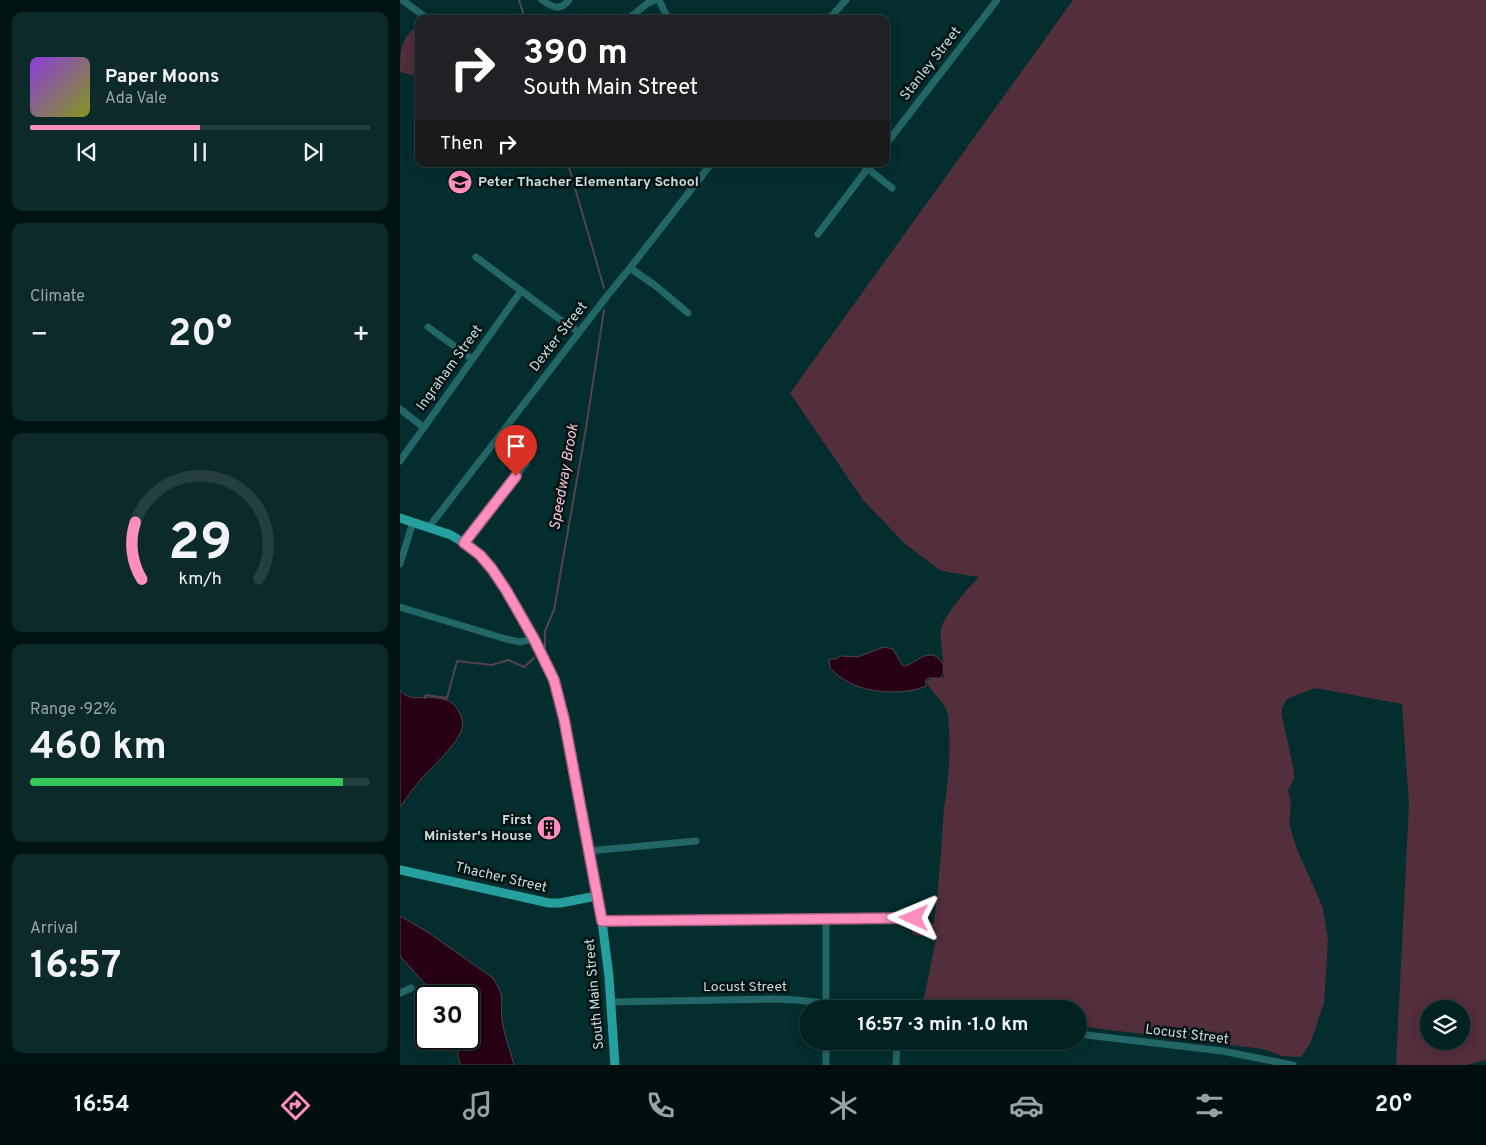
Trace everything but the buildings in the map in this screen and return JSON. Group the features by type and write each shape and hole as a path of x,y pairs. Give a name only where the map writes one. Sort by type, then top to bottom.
{"main road":[{"name":"South Main Street","path":"400,518 451,535 480,555 492,569 516,606 550,669 562,708 602,921 616,1065"},
{"name":"Thacher Street","path":"400,870 549,904 560,904 597,896"}],"street":[{"path":"402,0 423,15"},
{"path":"542,0 557,8 569,0"},
{"path":"633,15 655,0"},
{"path":"659,0 666,15"},
{"path":"833,15 846,0"},
{"name":"Stanley Street","path":"890,139 997,0"},
{"name":"Dexter Street","path":"429,527 709,167"},
{"path":"818,234 866,167"},
{"path":"869,167 892,188"},
{"path":"476,257 579,332"},
{"path":"630,268 688,312"},
{"name":"Ingraham Street","path":"400,460 521,291"},
{"path":"428,327 472,359"},
{"path":"400,410 423,426"},
{"path":"464,543 526,464"},
{"path":"400,564 413,522"},
{"path":"400,607 506,639 520,642 534,639"},
{"path":"588,851 696,841"},
{"path":"602,921 914,918"},
{"path":"826,919 826,1000"},
{"path":"400,993 411,988"},
{"name":"Locust Street","path":"611,1002 775,999 799,1002"},
{"name":"Locust Street","path":"1087,1035 1222,1051 1293,1065"},
{"path":"826,1050 826,1065"},
{"path":"896,1065 897,1050"}],"shaded area":[{"path":"1073,0 1486,0 1486,1060 1466,1065 1396,1065 1409,804 1402,704 1315,688 1287,699 1282,708 1294,771 1294,779 1288,790 1291,805 1289,823 1296,847 1323,908 1328,940 1324,1003 1310,1044 1301,1057 1282,1056 1263,1049 1087,1027 1087,1000 924,1000 936,939 912,934 914,923 934,923 949,754 947,711 931,690 927,681 944,678 941,628 952,608 979,577 941,571 905,544 863,500 790,393"},
{"path":"415,28 415,76 400,72 402,48 410,32"},
{"path":"884,647 893,649 902,665 905,666 927,655 938,657 944,671 941,678 928,678 925,682 927,685 920,688 892,692 873,690 853,684 830,668 829,659 836,659 840,656 857,657"},
{"path":"400,690 408,696 443,699 454,704 463,723 455,741 418,782 400,807"},
{"path":"400,916 426,931 493,978 502,999 503,1025 514,1065 461,1065 458,1050 480,1050 480,985 426,985 400,956"}],"waterway":[{"name":"Speedway Brook","path":"519,0 524,15"},
{"name":"Speedway Brook","path":"569,167 604,288"},
{"name":"Speedway Brook","path":"545,647 545,631 554,610 586,428 604,310"},
{"name":"Speedway Brook","path":"425,698 426,695 447,698 457,661 492,665 508,660 524,667 534,658"}],"place":[{"name":"Peter Thacher Elementary School","path":"460,182"},
{"name":"First Minister's House","path":"549,828"}],"route":[{"path":"516,476 464,543 480,555 506,590 547,663 554,680 562,708 602,921 914,918"}]}
